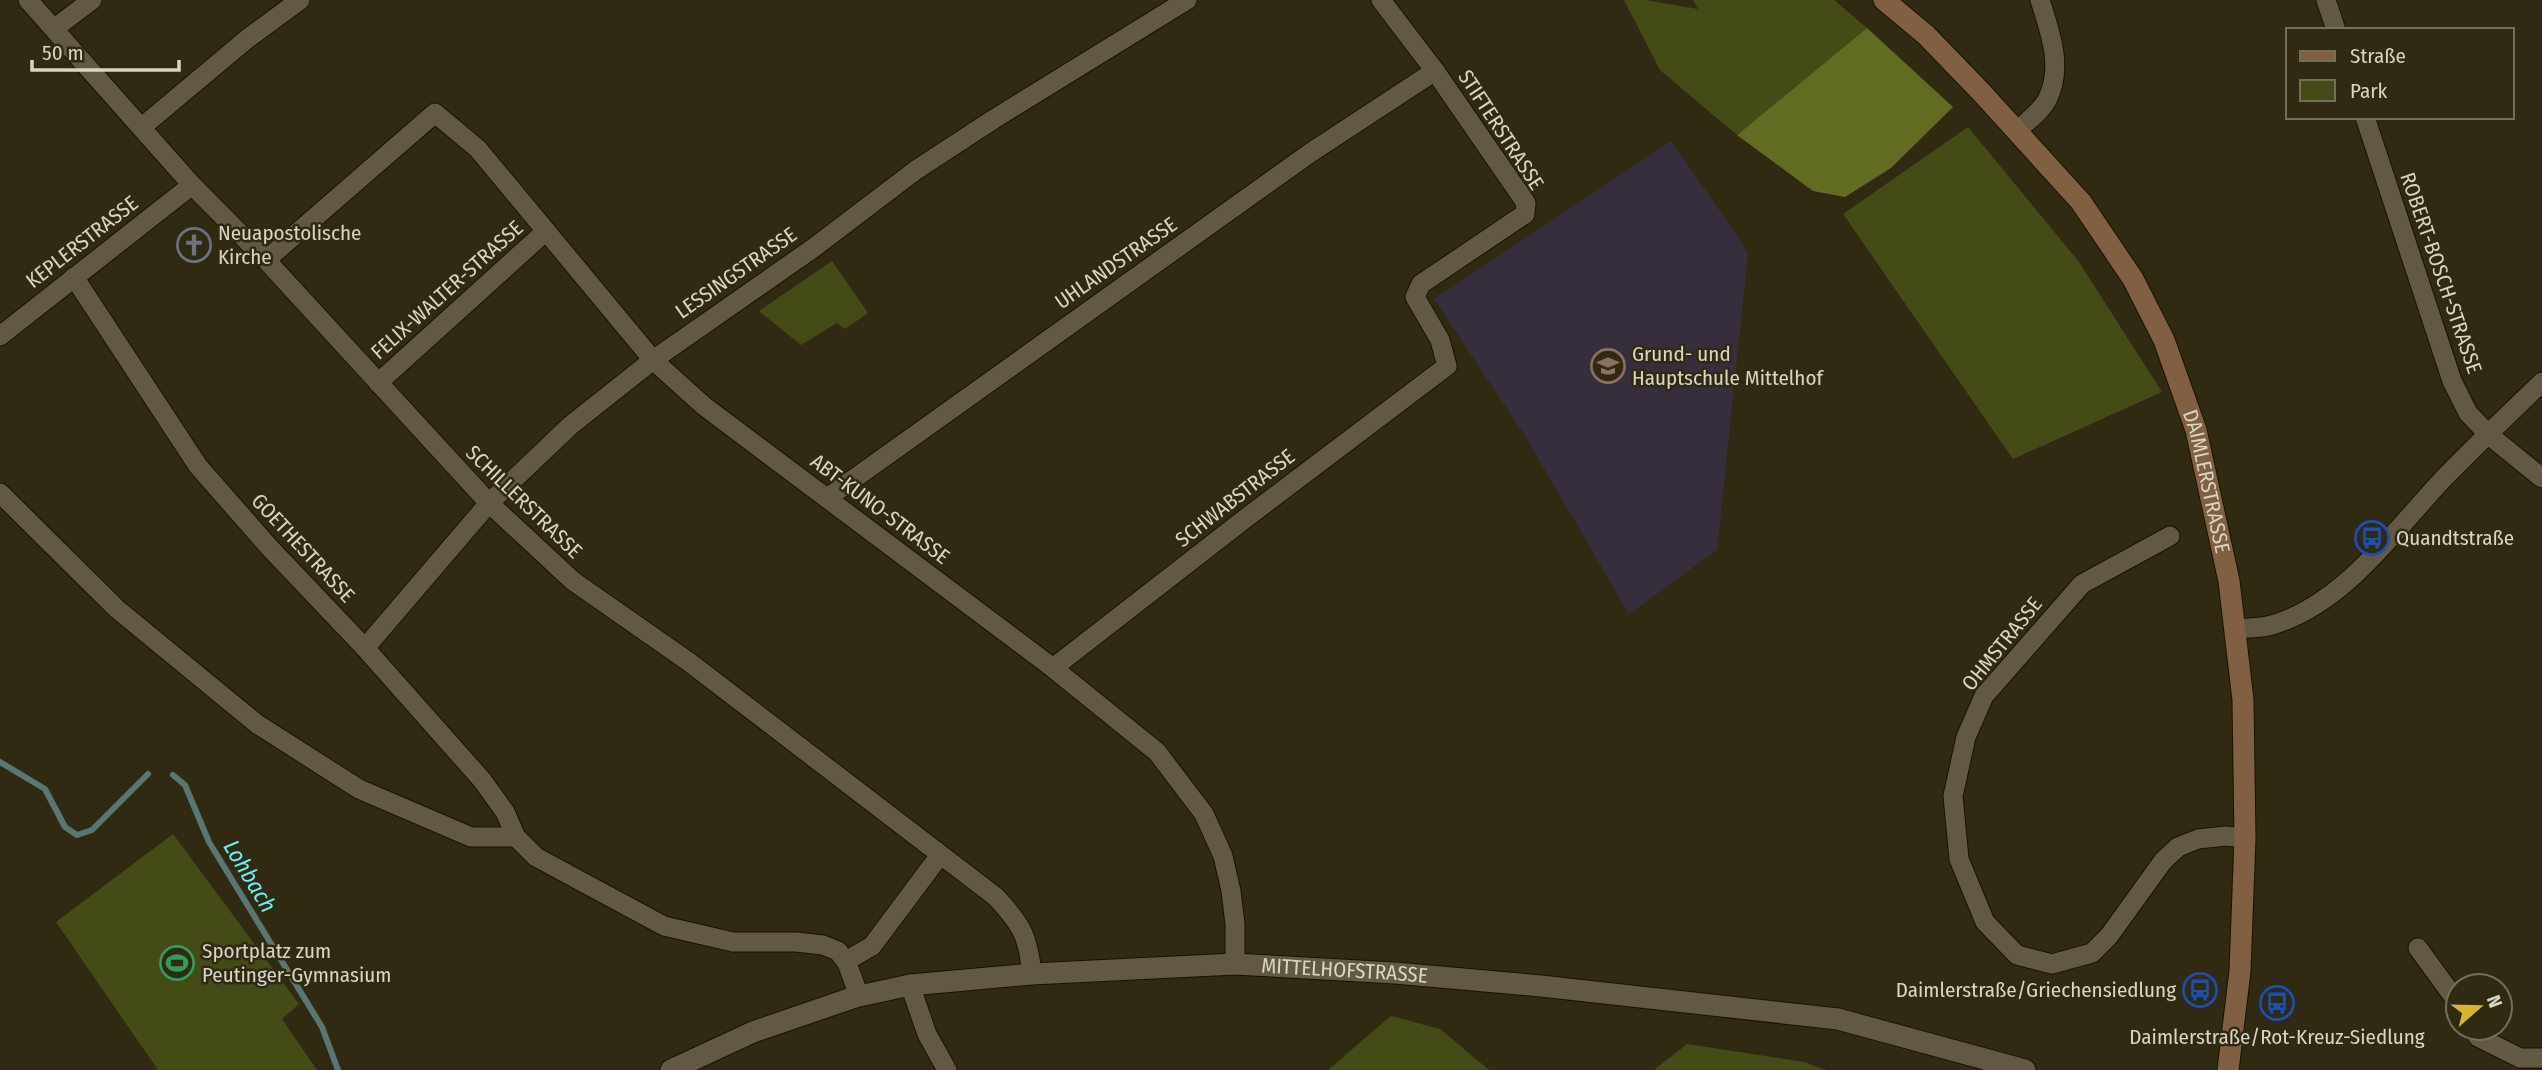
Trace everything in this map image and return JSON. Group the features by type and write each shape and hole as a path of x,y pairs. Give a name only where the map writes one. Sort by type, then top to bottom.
{"main road":[{"name":"DAIMLERSTRASSE","path":"1884,0 1926,35 2081,202 2133,279 2164,340 2196,429 2229,580 2243,700 2245,838 2240,971 2226,1067"}],"street":[{"name":"SCHILLERSTRASSE","path":"28,0 192,185 266,260 489,503 573,581 689,662 996,897 1015,918 1027,938 1032,974"},
{"path":"55,28 92,0"},
{"path":"142,127 247,39 300,0"},
{"name":"LESSINGSTRASSE","path":"365,648 489,503 571,425 653,360 812,249 916,170 1187,0"},
{"name":"STIFTERSTRASSE","path":"1381,0 1435,71 1526,203 1525,214 1421,284 1415,297 1440,340 1447,366"},
{"path":"2017,131 2048,97 2056,69 2053,43 2040,0"},
{"path":"2326,0 2335,28"},
{"name":"UHLANDSTRASSE","path":"827,498 1310,153 1435,71"},
{"name":"ABT-KUNO-STRASSE","path":"266,260 435,113 478,149 653,360 704,406 1053,668 1157,752 1204,814 1223,856 1235,923 1235,964"},
{"name":"ROBERT-BOSCH-STRASSE","path":"2366,119 2452,381 2468,413 2489,435 2542,478"},
{"name":"KEPLERSTRASSE","path":"0,336 192,185"},
{"name":"FELIX-WALTER-STRASSE","path":"378,383 546,231"},
{"name":"GOETHESTRASSE","path":"74,277 198,466 482,780 505,812 516,837"},
{"name":"SCHWABSTRASSE","path":"1053,668 1245,518 1447,366"},
{"path":"2235,629 2272,625 2301,613 2341,588 2445,477 2542,382"},
{"path":"0,493 117,609 257,724 359,789 471,837 516,837 536,857 664,926 733,942 796,942 823,945 838,951 846,961 859,996"},
{"name":"OHMSTRASSE","path":"2170,536 2082,584 1984,696 1966,737 1953,796 1959,859 1985,922 2017,955 2052,964 2092,953 2109,936 2163,860 2178,847 2198,839 2226,836 2245,838"},
{"path":"846,961 872,946 940,855"},
{"path":"2418,948 2444,984"},
{"name":"MITTELHOFSTRASSE","path":"671,1070 753,1032 859,996 910,985 1032,974 1235,964 1395,972 1838,1019 2025,1070"},
{"path":"910,985 928,1034 947,1070"},
{"path":"2488,1042 2520,1058 2542,1058"}],"shaded area":[{"name":"Grund- und Hauptschule Mittelhof","path":"1671,141 1748,254 1717,550 1629,614 1524,434 1434,299"}],"green space":[{"path":"1624,0 1646,0 1698,9 1693,0 1834,0 1867,28 1737,135 1660,70"},
{"path":"1867,28 1953,107 1891,168 1845,197 1813,191 1737,135"},
{"path":"1968,127 2079,262 2162,392 2013,459 1843,214"},
{"path":"832,261 868,313 845,329 837,323 801,345 759,311"},
{"name":"Sportplatz zum Peutinger-Gymnasium","path":"173,834 299,1004 282,1019 317,1070 158,1070 56,922"},
{"path":"1391,1016 1440,1029 1489,1070 1328,1070"},
{"path":"1687,1044 1804,1062 1826,1070 1654,1070"}],"waterway":[{"name":"Lohbach","path":"0,762 45,789 65,827 77,835 92,830 148,774"},
{"name":"Lohbach","path":"173,775 185,785 209,842 322,1027 338,1070"}],"place":[{"name":"Neuapostolische Kirche","path":"194,245"},
{"name":"Grund- und Hauptschule Mittelhof","path":"1608,366"},
{"name":"Quandtstraße","path":"2372,538"},
{"name":"Sportplatz zum Peutinger-Gymnasium","path":"177,963"},
{"name":"Daimlerstraße/Griechensiedlung","path":"2200,990"},
{"name":"Daimlerstraße/Rot-Kreuz-Siedlung","path":"2277,1003"}]}
